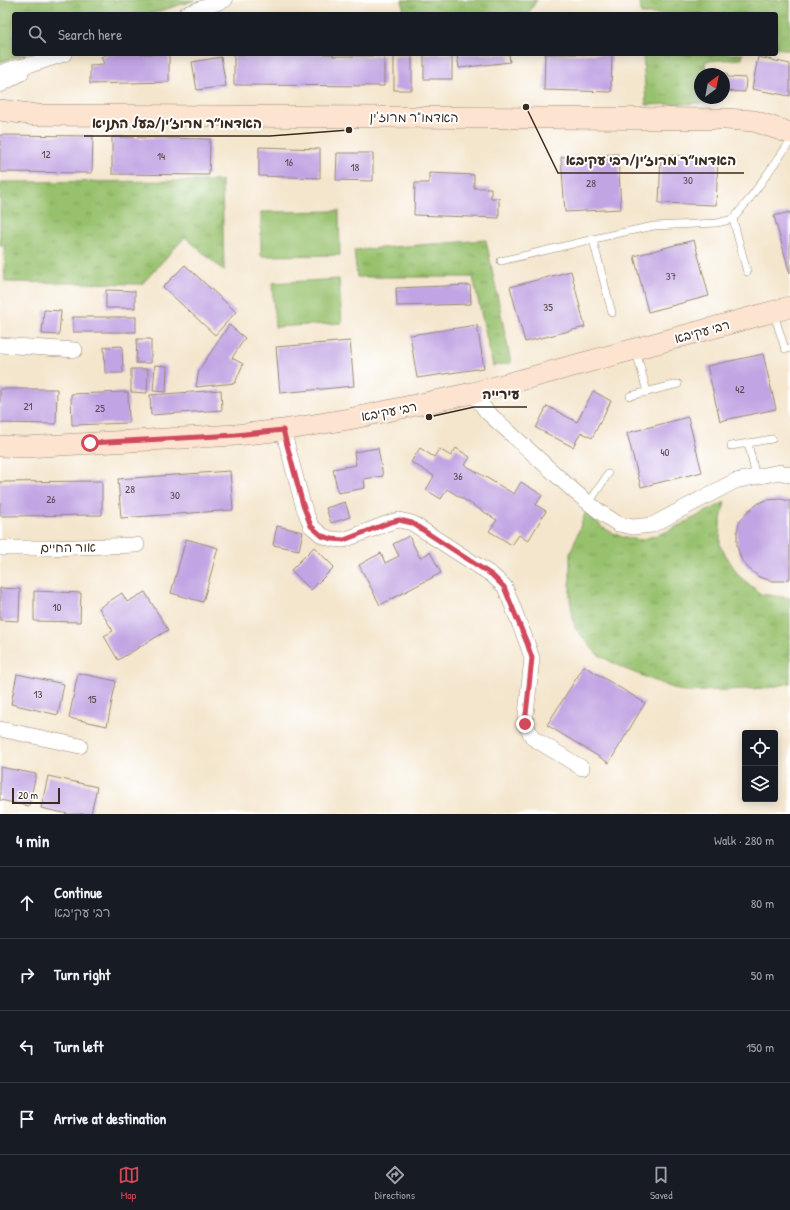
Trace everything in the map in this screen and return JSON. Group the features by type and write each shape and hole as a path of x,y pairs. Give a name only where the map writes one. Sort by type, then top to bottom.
{"street":[{"path":"192,12 225,0"},
{"path":"0,73 58,56"},
{"path":"0,85 38,63"},
{"name":"האדמו\"ר מרוז'ין","path":"0,110 36,115 726,119 754,121 790,133"},
{"name":"האדמו\"ר מרוז'ין","path":"0,122 36,115"},
{"name":"רבי עקיבא","path":"0,446 25,447 236,435 283,430 348,419 473,393 782,309"},
{"path":"0,345 75,350"},
{"path":"473,393 487,412 575,492 618,524 633,527 652,525 735,481 780,472 790,475"},
{"path":"283,430 303,505 311,526 322,536 344,540 399,520 412,523 492,575 504,587 532,658 525,724 534,738 582,768"},
{"name":"אור החיים","path":"0,548 137,545"},
{"path":"0,729 80,746"}],"lane":[{"path":"501,261 654,226 717,223 733,219 748,201 790,142"},
{"path":"733,219 747,272"},
{"path":"593,240 612,313"},
{"path":"782,309 785,349 790,348"},
{"path":"636,349 647,392"},
{"path":"630,396 678,384"},
{"path":"731,446 772,439"},
{"path":"748,443 756,477"},
{"path":"589,503 608,474"}],"green space":[{"path":"0,0 195,0 157,12 12,12 12,56 20,56 0,62"},
{"path":"402,0 537,0 529,12 404,12"},
{"path":"640,0 790,0 790,50 778,48 778,12 641,12"},
{"path":"643,56 743,56 742,59 705,61 706,68 694,68 694,103 646,105"},
{"path":"222,181 224,271 185,237 142,284 5,282 4,245 0,245 0,182"},
{"path":"339,211 340,255 261,256 261,212"},
{"path":"486,240 511,363 493,366 473,277 357,277 354,250"},
{"path":"339,279 342,323 275,327 272,283"},
{"path":"725,502 720,524 720,546 739,576 761,594 790,598 790,683 767,688 683,692 625,669 597,654 575,628 570,599 570,554 586,511 603,528 622,537 641,540 666,532"}],"building":[{"path":"169,56 169,82 90,84 90,65 104,64 101,57"},
{"path":"234,56 384,56 384,86 234,85"},
{"path":"394,56 412,56 412,90 394,90"},
{"path":"424,56 452,56 452,79 424,79"},
{"path":"457,56 509,56 510,62 459,68"},
{"path":"545,56 612,56 611,92 544,90"},
{"path":"221,57 226,86 197,90 192,62"},
{"path":"758,57 790,64 790,96 752,89"},
{"path":"730,77 746,78 745,92 730,91"},
{"path":"0,135 93,136 92,173 0,172"},
{"path":"112,137 210,139 209,175 112,174"},
{"path":"259,147 320,149 320,178 259,176"},
{"path":"337,153 373,153 373,181 336,180"},
{"path":"618,154 621,209 565,212 561,157"},
{"path":"661,155 718,157 716,205 659,203"},
{"path":"429,173 474,175 474,188 491,188 491,198 499,198 499,218 414,215 415,183 429,183"},
{"path":"790,212 790,274 774,216"},
{"path":"694,240 709,296 648,312 634,256"},
{"path":"185,265 236,312 215,335 163,287"},
{"path":"571,271 585,327 525,342 510,287"},
{"path":"470,285 471,304 397,306 396,288"},
{"path":"106,290 135,291 135,308 106,308"},
{"path":"44,310 61,311 59,335 42,334"},
{"path":"73,317 136,317 136,332 73,332"},
{"path":"229,325 245,338 232,358 243,364 235,383 196,387 199,370"},
{"path":"477,325 484,368 417,378 410,335"},
{"path":"137,339 151,339 151,363 136,363"},
{"path":"350,341 354,386 280,393 276,347"},
{"path":"122,346 123,373 105,373 104,347"},
{"path":"763,354 776,409 720,421 707,366"},
{"path":"155,365 167,366 166,392 153,391"},
{"path":"131,369 148,369 147,393 131,392"},
{"path":"0,389 57,389 56,424 0,423"},
{"path":"221,390 222,410 151,415 150,395"},
{"path":"593,391 611,401 592,438 581,432 573,447 536,428 547,406 577,422"},
{"path":"128,392 129,423 72,425 71,394"},
{"path":"688,417 702,472 641,487 627,433"},
{"path":"378,448 383,476 364,479 365,488 338,493 333,469 356,465 354,452"},
{"path":"420,448 434,457 439,449 451,456 456,448 470,457 465,465 514,494 521,482 542,495 536,505 546,511 528,541 519,535 512,545 489,531 497,520 447,489 441,499 426,490 434,476 411,462"},
{"path":"230,471 233,510 121,518 118,479"},
{"path":"102,481 102,515 0,516 0,482"},
{"path":"781,499 790,501 790,578 784,581 773,581 759,577 748,568 741,559 737,546 737,531 739,523 747,512 759,503 766,500"},
{"path":"345,502 350,517 331,523 326,508"},
{"path":"277,526 303,532 299,550 273,545"},
{"path":"409,536 420,558 430,552 441,573 380,605 359,565 381,553 385,563 399,556 393,544"},
{"path":"186,539 218,548 203,602 171,593"},
{"path":"314,547 334,567 311,590 291,570"},
{"path":"0,588 20,589 19,621 0,620"},
{"path":"34,591 81,593 80,622 34,621"},
{"path":"145,592 168,630 118,660 104,636 113,631 99,608 122,593 127,602"},
{"path":"584,666 645,703 609,763 547,725"},
{"path":"78,673 116,681 107,726 69,718"},
{"path":"17,674 64,684 58,715 11,704"},
{"path":"0,767 36,774 29,806 0,800"},
{"path":"48,776 97,787 91,814 68,814 41,808"}],"place":[{"name":"האדמו״ר מרוז׳ין/רבי עקיבא","path":"526,107"},
{"name":"האדמו״ר מרוז׳ין/בעל התניא","path":"349,130"},
{"name":"עירייה","path":"429,417"}],"route":[{"path":"90,443 236,435 283,430 303,505 311,526 322,536 344,540 391,522 399,520 412,523 492,575 504,587 532,658 526,703 525,724"}]}
